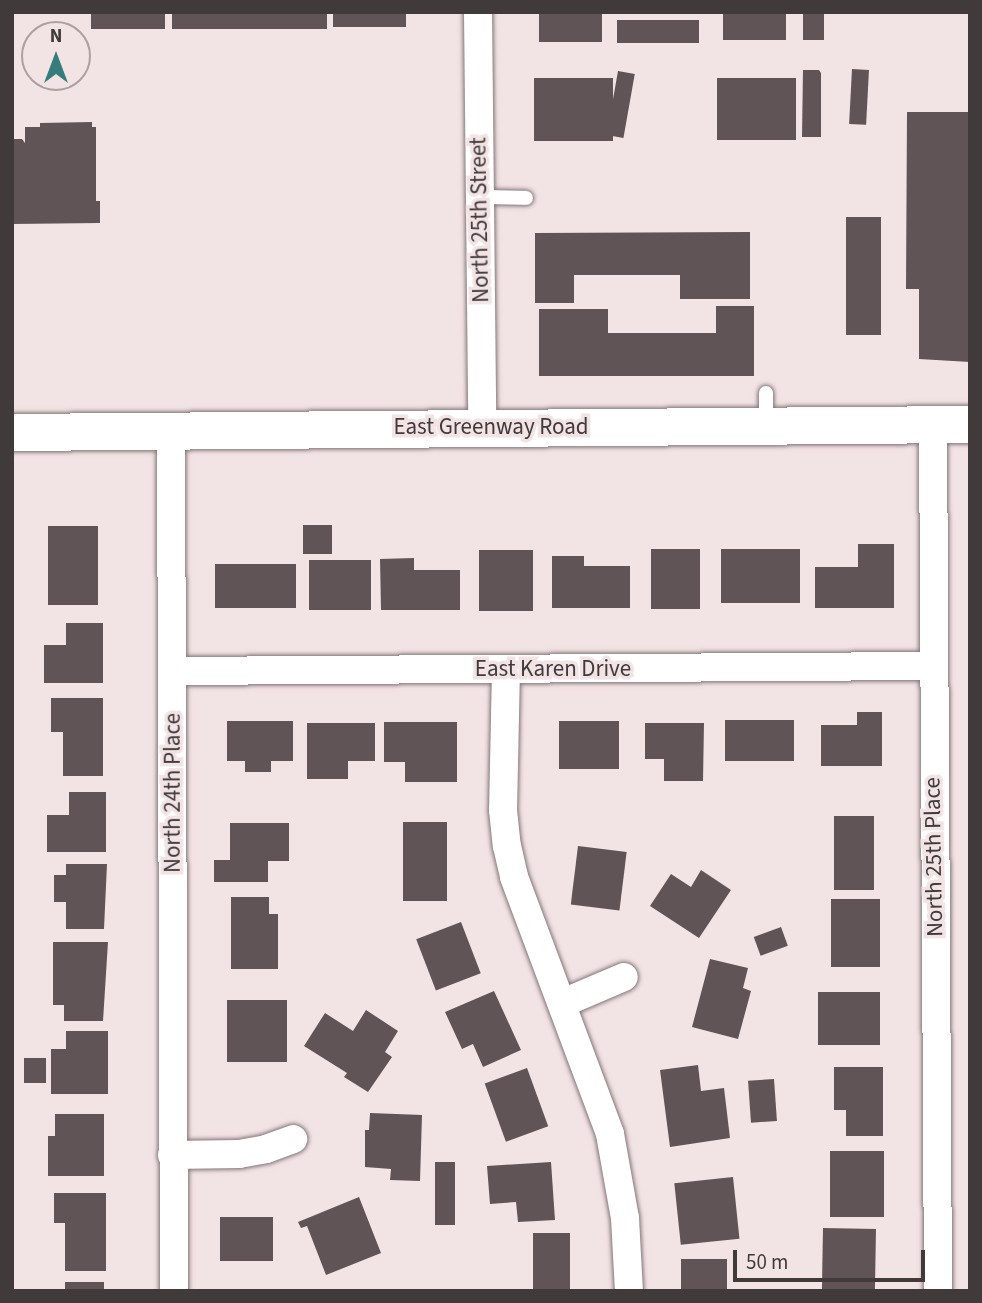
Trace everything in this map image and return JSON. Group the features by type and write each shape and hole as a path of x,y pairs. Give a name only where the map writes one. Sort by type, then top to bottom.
{"street":[{"name":"North 25th Street","path":"478,12 482,428"},
{"name":"East Greenway Road","path":"12,432 482,428 766,409 933,424 970,424"},
{"name":"North 25th Place","path":"933,424 938,1291"},
{"name":"North 24th Place","path":"171,430 174,671 174,1291"},
{"name":"East Karen Drive","path":"174,671 933,666"},
{"path":"506,669 503,810 507,846 514,877 610,1134 625,1218 629,1291"},
{"path":"563,1003 624,977"},
{"path":"172,1155 239,1154 266,1149 293,1139"}],"lane":[{"path":"480,197 526,198"}],"building":[{"path":"91,12 165,12 165,29 91,29"},
{"path":"172,12 327,12 327,29 172,29"},
{"path":"333,12 406,12 406,27 333,27"},
{"path":"539,12 602,12 602,42 539,42"},
{"path":"723,12 786,12 786,40 723,40"},
{"path":"803,12 824,12 824,40 803,40"},
{"path":"617,20 699,20 699,43 617,43"},
{"path":"852,69 869,70 866,125 849,124"},
{"path":"803,70 819,70 821,73 821,137 802,137"},
{"path":"618,71 635,74 623,138 607,135"},
{"path":"534,78 613,78 613,141 534,141"},
{"path":"717,78 796,78 796,140 717,140"},
{"path":"907,112 970,112 970,362 919,359 919,289 906,289"},
{"path":"92,122 92,127 96,127 96,201 100,201 100,223 12,224 12,139 22,139 25,143 25,127 40,127 40,123"},
{"path":"846,217 881,217 881,335 846,335"},
{"path":"750,232 750,299 680,299 680,275 574,275 574,303 535,303 535,233"},
{"path":"716,306 754,306 754,376 539,376 539,309 608,309 608,333 716,333"},
{"path":"303,525 332,525 332,554 303,554"},
{"path":"48,526 98,526 98,605 48,605"},
{"path":"858,544 894,544 894,608 815,608 815,567 858,567"},
{"path":"651,549 700,549 700,609 651,609"},
{"path":"721,549 800,549 800,603 721,603"},
{"path":"479,550 533,550 533,611 479,611"},
{"path":"552,556 584,556 584,566 630,566 630,608 552,608"},
{"path":"414,558 414,570 460,570 460,610 381,610 380,559"},
{"path":"309,560 371,560 371,610 309,610"},
{"path":"215,564 296,564 296,608 215,608"},
{"path":"66,623 103,623 103,683 44,683 44,645 66,645"},
{"path":"51,698 103,698 103,776 63,776 63,732 51,732"},
{"path":"857,712 882,712 882,766 821,766 821,725 857,725"},
{"path":"725,720 794,720 794,761 725,761"},
{"path":"227,721 293,721 293,761 271,761 271,772 245,772 245,761 227,761"},
{"path":"559,721 619,721 619,769 559,769"},
{"path":"384,722 457,722 457,782 405,782 405,762 384,762"},
{"path":"307,723 375,723 375,761 348,761 348,779 307,779"},
{"path":"645,723 704,723 703,781 664,781 664,759 645,759"},
{"path":"69,792 106,792 106,852 47,852 47,815 69,815"},
{"path":"834,816 874,816 874,890 834,890"},
{"path":"403,822 447,822 447,901 403,901"},
{"path":"230,823 289,823 289,861 268,861 268,882 214,882 214,860 230,860"},
{"path":"578,846 627,852 619,911 571,905"},
{"path":"66,864 107,864 104,929 66,929 66,902 54,902 54,875 66,875"},
{"path":"701,870 731,890 699,938 650,906 671,874 691,887"},
{"path":"231,897 269,897 269,914 278,914 278,969 231,969"},
{"path":"831,899 880,899 880,967 831,967"},
{"path":"461,922 481,973 436,991 416,939"},
{"path":"781,927 788,946 761,956 754,937"},
{"path":"53,942 108,942 103,1021 64,1021 64,1005 53,1005"},
{"path":"710,959 748,968 743,988 751,991 738,1039 692,1027"},
{"path":"494,991 521,1050 483,1067 473,1044 462,1049 445,1012"},
{"path":"818,992 880,992 880,1045 818,1045"},
{"path":"227,1000 287,1000 287,1062 227,1062"},
{"path":"366,1010 398,1031 385,1052 392,1057 368,1092 344,1077 347,1073 304,1046 325,1013 353,1031"},
{"path":"66,1031 108,1031 108,1094 51,1094 51,1049 66,1049"},
{"path":"24,1058 46,1058 46,1083 24,1083"},
{"path":"698,1065 701,1091 724,1088 730,1138 670,1147 660,1070"},
{"path":"834,1067 883,1067 883,1136 846,1136 846,1110 834,1110"},
{"path":"527,1068 548,1126 506,1142 485,1083"},
{"path":"774,1079 777,1121 751,1123 748,1081"},
{"path":"370,1113 422,1115 420,1181 390,1180 391,1169 365,1167 365,1130 369,1130"},
{"path":"55,1114 104,1114 104,1176 48,1176 48,1136 55,1136"},
{"path":"830,1151 884,1151 884,1217 830,1217"},
{"path":"435,1162 455,1162 455,1225 435,1225"},
{"path":"551,1162 555,1220 518,1222 516,1202 490,1204 487,1166"},
{"path":"733,1177 739,1239 681,1245 674,1183"},
{"path":"54,1193 106,1193 106,1271 65,1271 65,1223 54,1223"},
{"path":"359,1197 381,1253 326,1275 307,1226 301,1228 298,1222"},
{"path":"220,1217 273,1217 273,1261 220,1261"},
{"path":"823,1228 876,1229 875,1291 822,1291"},
{"path":"533,1233 570,1233 570,1291 533,1291"},
{"path":"681,1259 727,1259 727,1291 681,1291"},
{"path":"65,1282 104,1282 104,1291 65,1291"}]}
